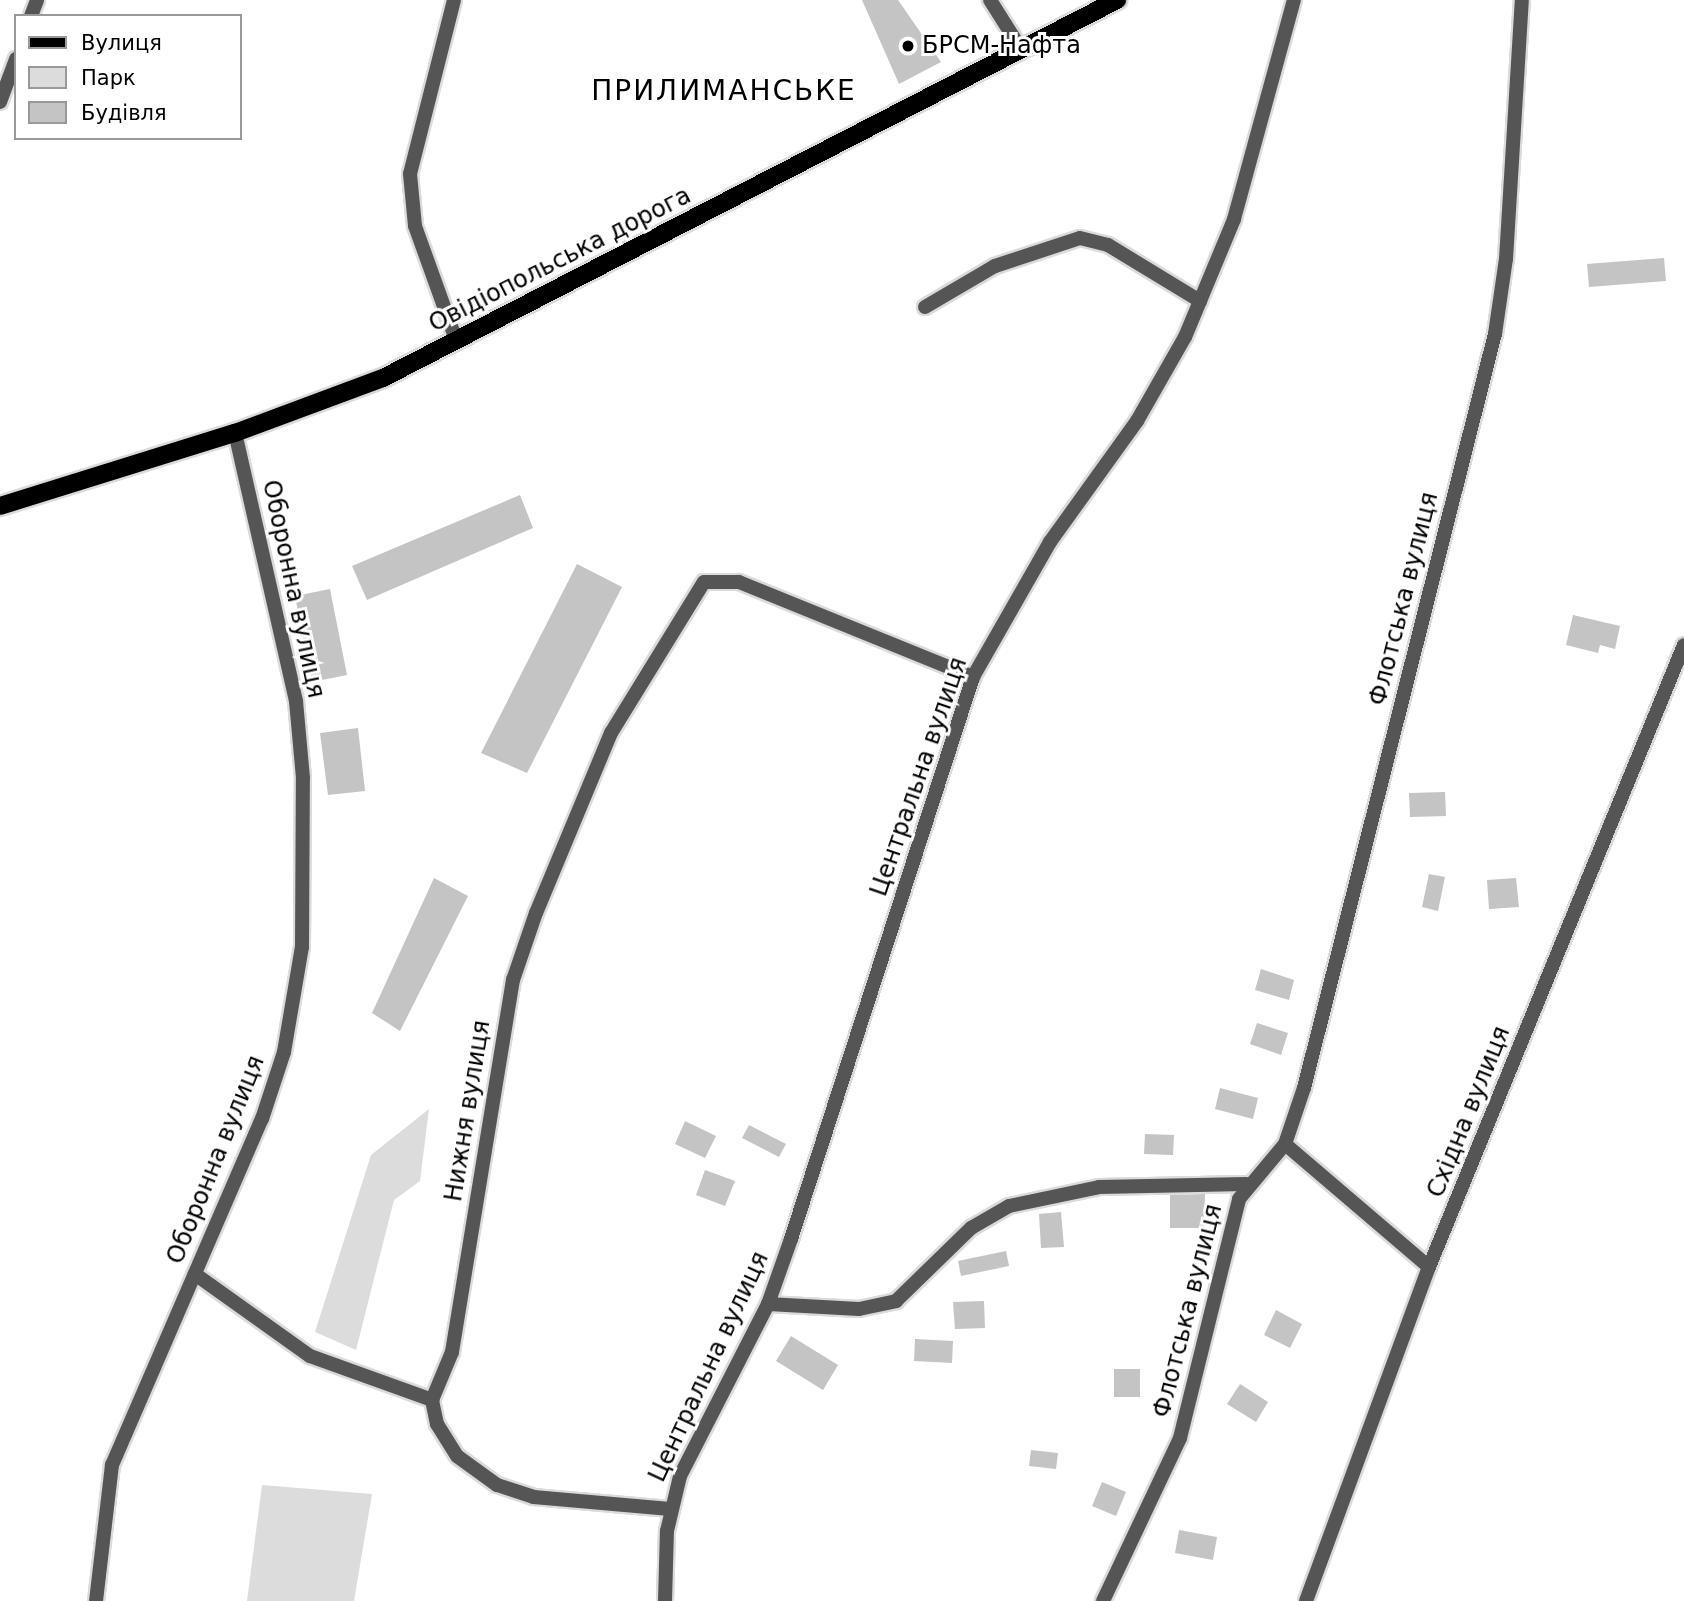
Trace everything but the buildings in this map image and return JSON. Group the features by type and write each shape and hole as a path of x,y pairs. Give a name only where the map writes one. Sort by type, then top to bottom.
{"main road":[{"name":"Овідіопольська дорога","path":"0,506 234,433 360,388 1117,0"}],"street":[{"path":"454,0 410,174 415,226 456,340"},
{"path":"990,0 1021,49"},
{"name":"Центральна вулиця","path":"665,1601 670,1509 680,1476 768,1304 973,677 1065,518 1150,401 1200,301 1234,219 1294,0"},
{"name":"Флотська вулиця","path":"1103,1601 1180,1438 1232,1216 1246,1184 1285,1144 1495,334 1507,259 1522,0"},
{"path":"0,102 14,64"},
{"path":"925,307 995,266 1080,238 1108,245 1200,301"},
{"name":"Оборонна вулиця","path":"96,1601 112,1465 266,1107 284,1052 302,947 296,701 234,433"},
{"name":"Нижня вулиця","path":"432,1400 452,1352 499,1055 528,935 611,733 704,582 739,582 973,677"},
{"name":"Східна вулиця","path":"1306,1601 1429,1266 1684,645"},
{"path":"1285,1144 1429,1266"},
{"name":"Флотська вулиця","path":"768,1304 859,1309 896,1301 971,1228 1009,1206 1099,1187 1246,1184"},
{"path":"195,1274 310,1356 432,1400 437,1424 457,1456 497,1485 534,1497 670,1509"}],"green space":[{"path":"429,1109 420,1181 394,1200 356,1350 315,1332 371,1155"},
{"path":"262,1485 372,1494 354,1601 247,1601"}],"place":[{"name":"БРСМ-Нафта","path":"908,46"}],"district":[{"name":"ПРИЛИМАНСЬКЕ","path":"724,91"}]}
